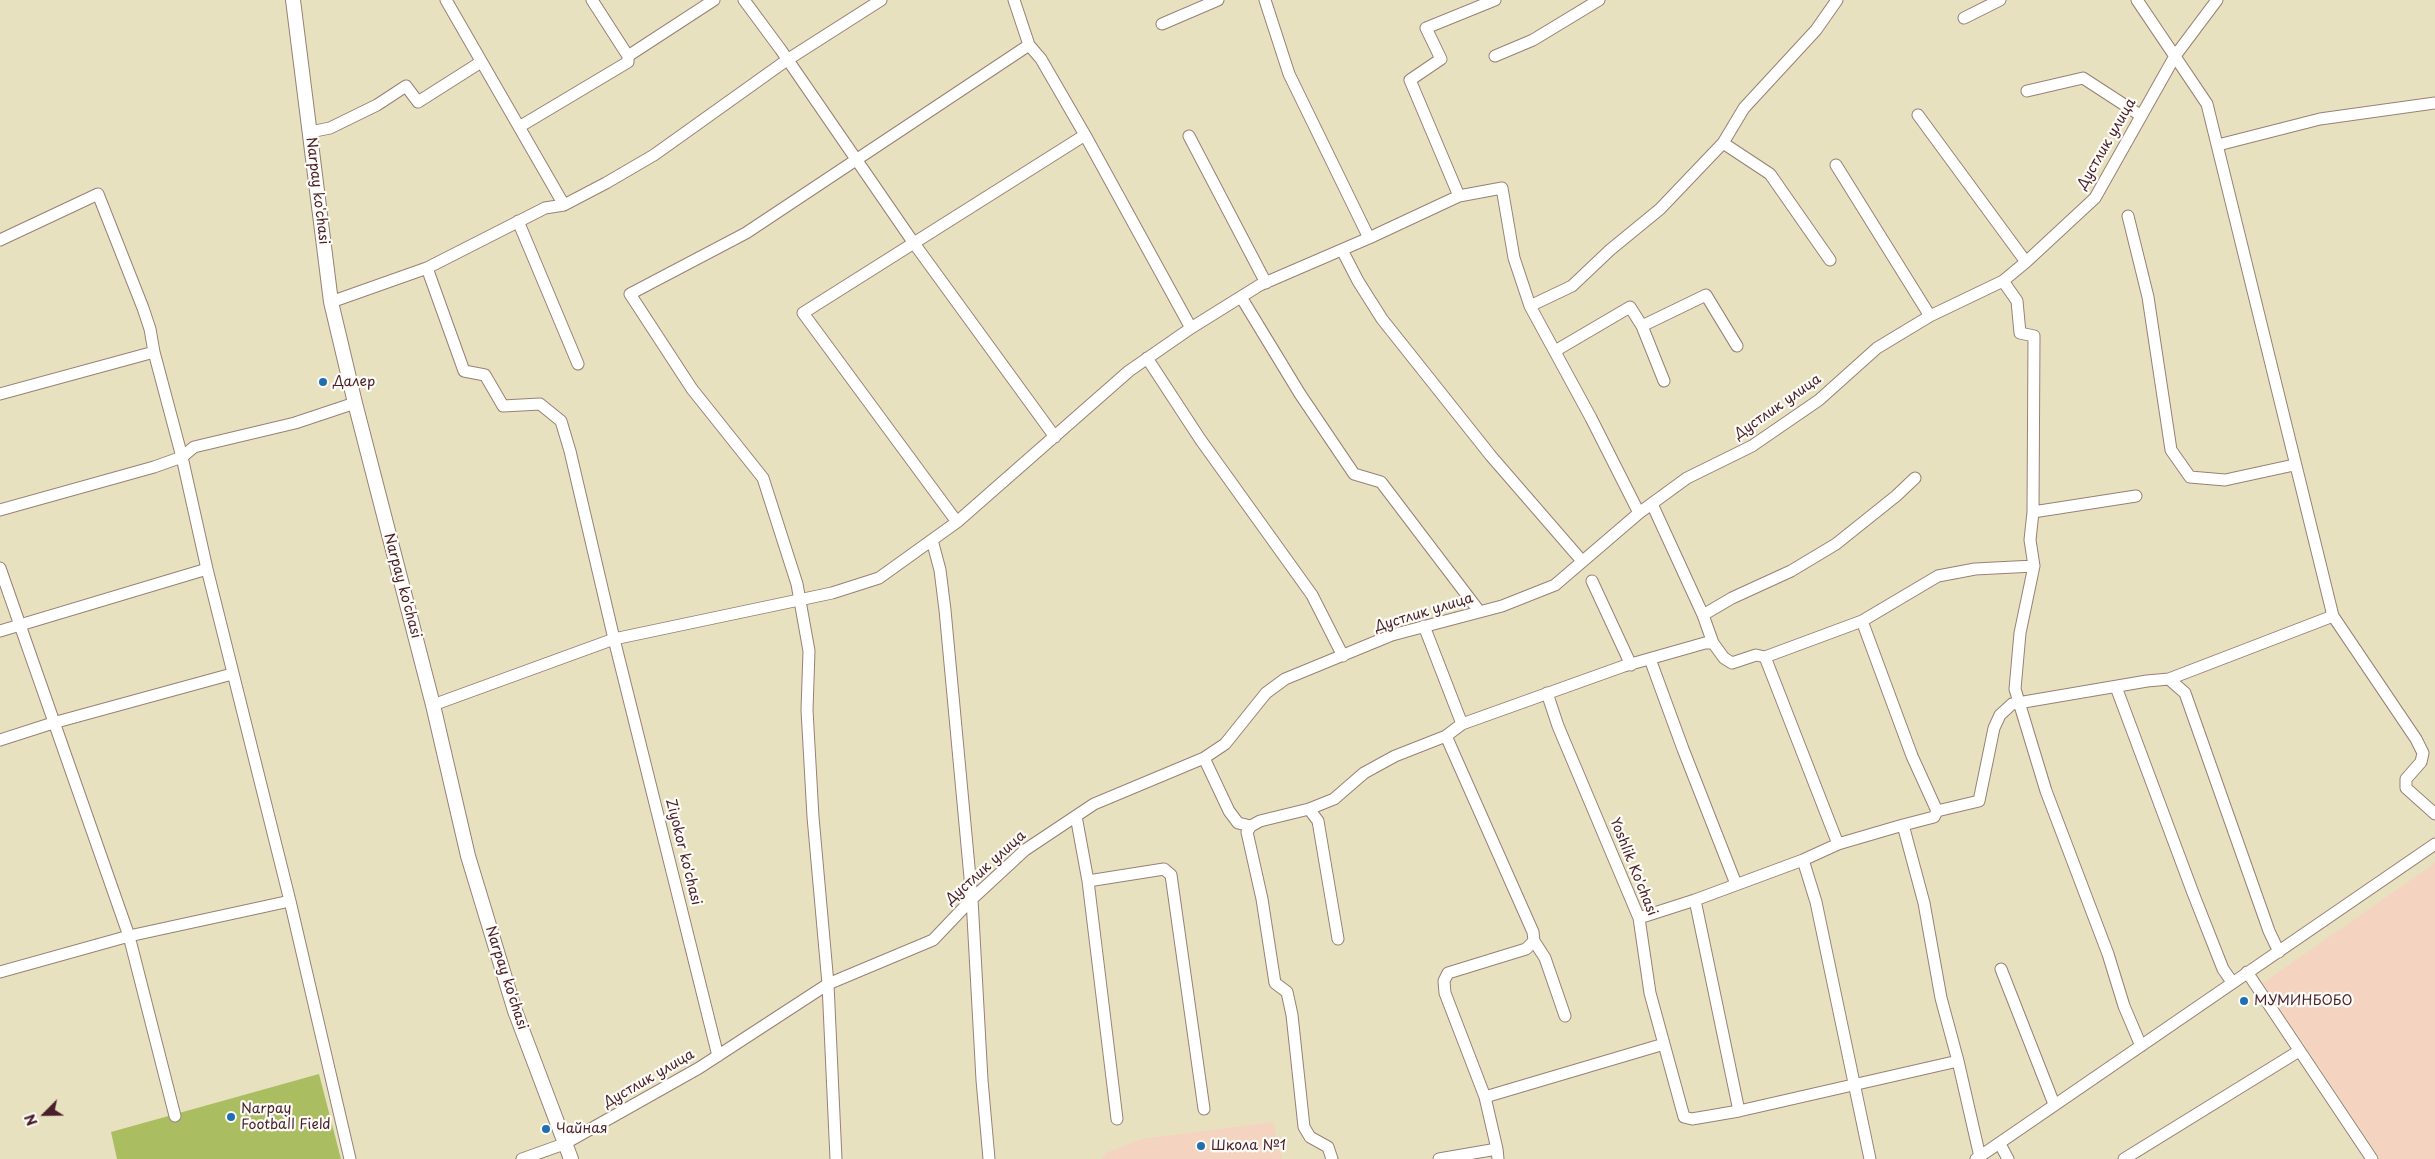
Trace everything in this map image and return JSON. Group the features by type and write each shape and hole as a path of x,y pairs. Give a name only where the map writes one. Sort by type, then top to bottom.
{"main road":[{"name":"Narpay ko'chasi","path":"293,0 331,302 355,403 433,705 471,865 516,1011 571,1159"}],"street":[{"path":"446,0 564,205"},
{"path":"520,127 628,62 628,56 592,0"},
{"path":"628,56 714,0"},
{"path":"744,0 857,159 913,242 1055,437"},
{"path":"331,302 427,268 545,208 564,205 654,154 787,60 881,0"},
{"path":"1014,0 1029,46 1042,59 1085,134 1190,328"},
{"path":"1162,24 1218,0"},
{"path":"1265,0 1289,74 1369,238"},
{"path":"1459,196 1410,80 1441,59 1426,28 1495,0"},
{"path":"1495,56 1533,40 1599,0"},
{"path":"1964,18 2000,0"},
{"path":"2137,0 2207,104 2294,465 2333,616 2416,739 2423,753 2421,762 2406,779 2406,788 2435,814"},
{"name":"Дустлик улица","path":"522,1159 564,1144 718,1056 828,984 933,940 972,898 1025,850 1094,804 1204,758 1225,744 1266,693 1285,679 1392,635 1502,606 1555,585 1639,512 1687,478 1752,446 1819,400 1877,348 1930,316 2003,281 2095,198 2140,115 2175,56 2217,0"},
{"path":"1530,306 1572,286 1610,250 1660,209 1723,143 1744,108 1816,30 1833,1"},
{"path":"836,1159 828,984 808,729 809,651 800,599 762,478 692,389 630,294 746,233 1029,46"},
{"path":"310,132 330,128 377,105 406,86 418,102 481,62"},
{"path":"2027,90 2083,78 2140,115"},
{"path":"2218,145 2320,119 2435,104"},
{"path":"1918,115 2026,262"},
{"path":"957,522 803,313 1085,134"},
{"path":"1189,136 1266,283"},
{"path":"1723,143 1770,174 1830,260"},
{"path":"1836,165 1930,316"},
{"path":"433,705 614,638 832,593 880,578 957,522 1147,358 1190,328 1266,283 1459,196 1502,188 1514,258 1530,306 1639,512"},
{"path":"0,240 98,194 150,329 154,352 182,457 206,569 290,901 350,1159"},
{"path":"2128,216 2148,297 2171,450 2190,477 2225,480 2294,465"},
{"path":"518,221 578,364"},
{"path":"1342,250 1358,281 1382,318 1491,456 1582,561"},
{"name":"Ziyokor ko'chasi","path":"427,268 464,371 485,375 503,406 540,404 561,421 570,451 618,655 718,1056"},
{"path":"2003,281 2017,301 2020,333 2034,336 2033,512 2030,540 2034,566 2020,633 2015,689 2046,791 2108,954 2124,1006 2141,1046"},
{"path":"1642,326 1706,295 1737,346"},
{"path":"1241,297 1300,394 1354,474 1381,482 1479,611"},
{"path":"1555,351 1630,307 1642,326 1664,381"},
{"path":"0,394 154,352"},
{"path":"1147,358 1217,463 1312,595 1343,656"},
{"path":"0,510 154,467 182,457 194,448 296,423 355,403"},
{"path":"1703,615 1732,598 1791,571 1836,544 1896,496 1914,478"},
{"path":"2033,512 2136,496"},
{"path":"1652,504 1703,615 1713,643 1724,658 1732,663 1756,655 1765,657 1862,621 1938,576 1975,570 2034,566"},
{"path":"932,540 940,570 945,610 972,898 982,1080 989,1159"},
{"path":"0,568 52,723 129,936 175,1116"},
{"path":"0,631 206,569"},
{"path":"1592,581 1631,664"},
{"path":"1639,918 1695,900 1803,860 1838,844 1934,816 1937,811 1980,801 1994,728 2006,707 2027,700 2116,687 2147,680 2169,679 2333,616"},
{"path":"1862,621 1912,756 1937,811"},
{"path":"1424,626 1462,724"},
{"path":"1332,1159 1328,1147 1310,1137 1304,1127 1292,1015 1287,992 1275,983 1262,900 1247,832 1251,826 1260,821 1309,809 1334,799 1364,773 1395,756 1446,736 1462,724 1631,664 1713,643"},
{"path":"1765,657 1838,844"},
{"path":"1650,659 1736,884"},
{"path":"0,740 52,723 232,674"},
{"path":"2169,679 2185,693 2269,931 2279,952"},
{"path":"2116,687 2196,902 2223,969 2232,982"},
{"name":"Yoshlik Ko'chasi","path":"1546,693 1558,726 1639,918 1650,993 1684,1116 1692,1119 1739,1111"},
{"path":"1446,736 1533,932 1534,941 1545,958 1565,1016"},
{"path":"1204,758 1229,811 1238,823 1251,826"},
{"path":"1309,809 1318,821 1338,939"},
{"path":"1076,816 1088,881 1117,1119"},
{"path":"1903,825 1924,903 1941,998 1958,1061 1978,1158 2435,844"},
{"path":"1803,860 1816,902 1839,1019 1870,1159"},
{"path":"1088,881 1164,869 1171,875 1204,1109"},
{"path":"1695,900 1739,1111 1958,1061"},
{"path":"0,972 129,936 290,901"},
{"path":"1439,1158 1498,1154 1485,1097 1445,993 1444,982 1448,973 1526,949 1534,941"},
{"path":"2001,969 2054,1104"},
{"path":"2247,972 2372,1159"},
{"path":"1485,1097 1664,1044"},
{"path":"2124,1159 2299,1051"},
{"path":"2000,1144 2008,1159"}],"shaded area":[{"path":"2435,863 2435,1159 2381,1159 2263,983"},
{"name":"Школа №1","path":"1273,1122 1282,1159 1101,1159 1108,1152 1141,1139"}],"green space":[{"name":"Narpay Football Field","path":"319,1074 341,1159 117,1159 111,1132"}],"place":[{"name":"Далер","path":"323,382"},
{"name":"МУМИНБОБО","path":"2244,1001"},
{"name":"Narpay Football Field","path":"231,1117"},
{"name":"Чайная","path":"546,1129"},
{"name":"Школа №1","path":"1201,1146"}]}
